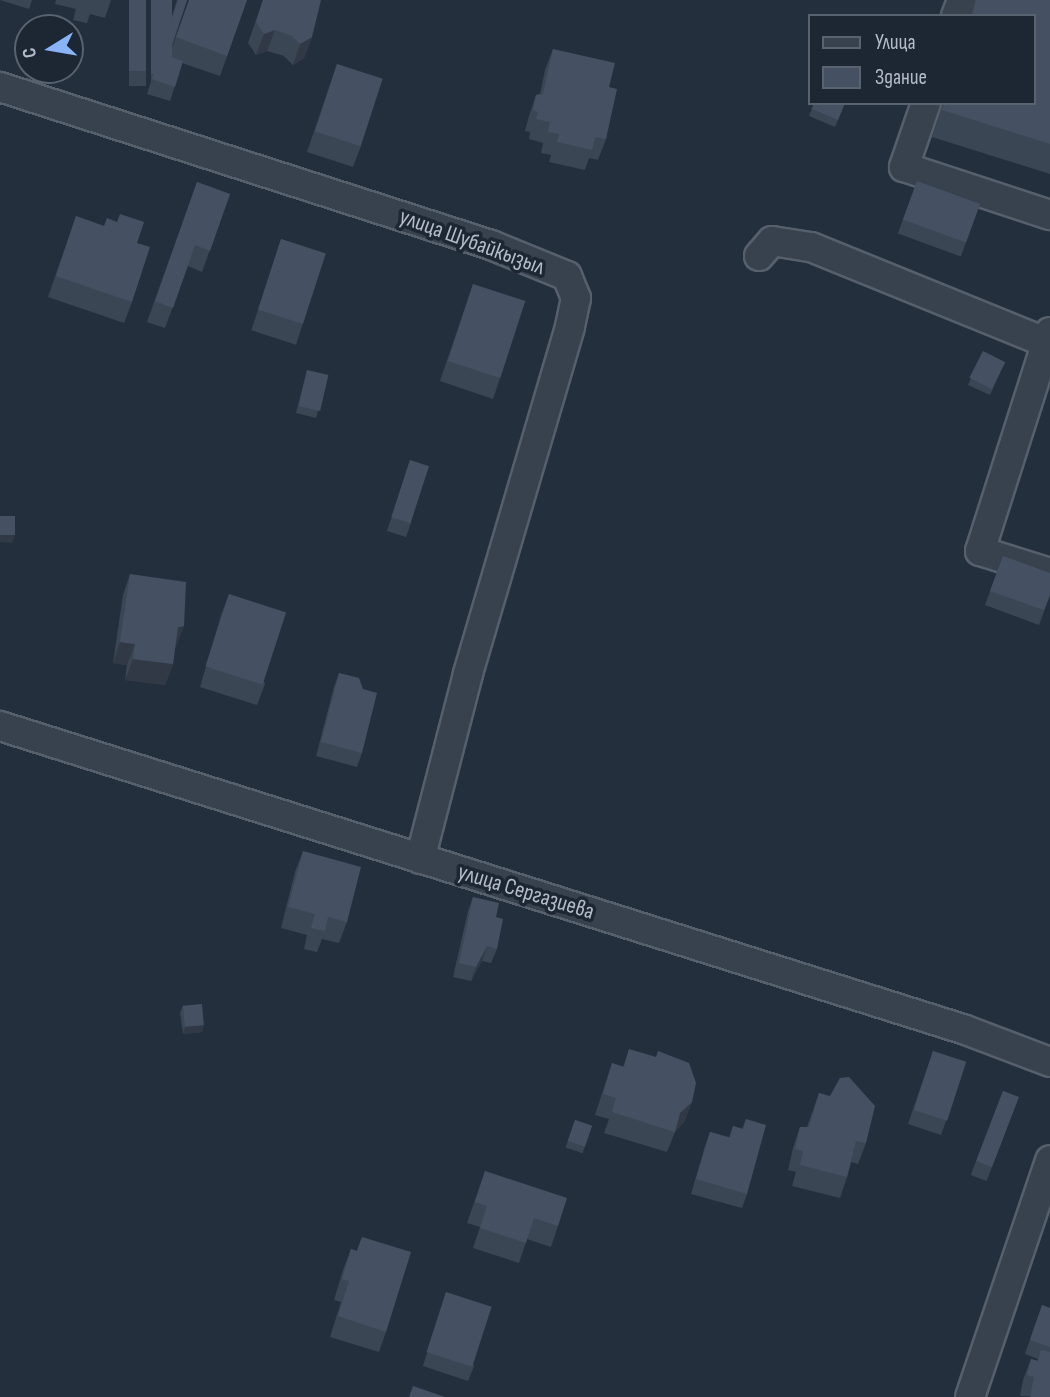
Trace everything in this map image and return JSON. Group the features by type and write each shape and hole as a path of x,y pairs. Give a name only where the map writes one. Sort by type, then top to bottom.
{"street":[{"name":"улица Шубайкызыл","path":"0,87 491,244 567,276 576,298 570,327 420,859"},
{"path":"925,105 904,167 1050,215"},
{"path":"759,256 772,241 811,247 1048,337 980,551 1050,573"},
{"name":"улица Сергазиева","path":"0,726 963,1029 1050,1062"},
{"path":"970,1397 1050,1160"}],"building":[{"path":"129,0 146,0 146,71 129,71"},
{"path":"151,0 172,0 172,74 151,74"},
{"path":"178,0 187,0 168,56 183,61 175,87 152,79"},
{"path":"189,0 247,0 227,56 176,37"},
{"path":"263,0 321,0 312,37 300,44 292,36 275,30 264,34 256,22"},
{"path":"976,0 1050,0 1050,144 942,110 943,105 1036,105 1036,14 972,14"},
{"path":"553,49 615,63 609,87 617,89 606,139 595,137 592,150 557,142 559,134 548,132 550,122 536,119 538,112 533,110 536,95 543,94"},
{"path":"337,64 383,79 361,146 315,132"},
{"path":"813,105 844,105 838,120 812,109"},
{"path":"917,181 980,204 966,242 903,220"},
{"path":"197,182 230,194 210,251 195,245 173,308 155,301"},
{"path":"120,214 144,222 137,243 150,247 132,302 56,276 76,216 104,226 107,218 117,222"},
{"path":"281,239 326,254 303,324 258,309"},
{"path":"473,284 525,301 500,378 448,361"},
{"path":"983,351 1005,362 992,389 969,378"},
{"path":"307,370 328,375 320,411 299,406"},
{"path":"410,460 429,466 410,523 391,517"},
{"path":"0,516 15,516 15,535 0,535"},
{"path":"1003,556 1050,573 1050,595 1044,610 990,591"},
{"path":"130,574 186,582 184,626 178,627 173,664 133,659 135,644 120,642"},
{"path":"229,594 286,613 263,685 206,666"},
{"path":"339,673 359,678 363,689 377,693 362,753 321,742"},
{"path":"303,851 361,867 347,922 328,917 325,931 311,928 315,914 288,907"},
{"path":"473,897 499,903 496,917 503,919 497,949 487,946 476,967 459,963"},
{"path":"202,1004 204,1025 185,1027 183,1006"},
{"path":"629,1049 656,1057 658,1051 689,1063 696,1083 692,1102 680,1113 675,1132 612,1112 616,1098 603,1094 612,1063 624,1067"},
{"path":"933,1051 966,1062 947,1121 914,1110"},
{"path":"849,1077 875,1106 866,1143 856,1141 847,1177 800,1165 803,1151 795,1149 800,1127 809,1127 819,1093 830,1096 840,1078"},
{"path":"1003,1091 1019,1097 992,1167 976,1161"},
{"path":"746,1119 766,1125 747,1194 696,1179 710,1132 730,1138 733,1126 743,1129"},
{"path":"575,1120 592,1126 585,1147 568,1141"},
{"path":"485,1171 567,1198 558,1226 534,1218 526,1243 480,1228 487,1206 475,1202"},
{"path":"362,1237 411,1252 386,1332 338,1316 349,1281 342,1279 351,1249 357,1251"},
{"path":"446,1292 492,1307 472,1367 427,1352"},
{"path":"1042,1305 1050,1308 1050,1347 1030,1340"},
{"path":"1041,1350 1050,1352 1050,1397 1030,1397 1034,1377 1027,1375 1031,1359 1038,1361"},
{"path":"413,1386 445,1397 409,1397"}]}
